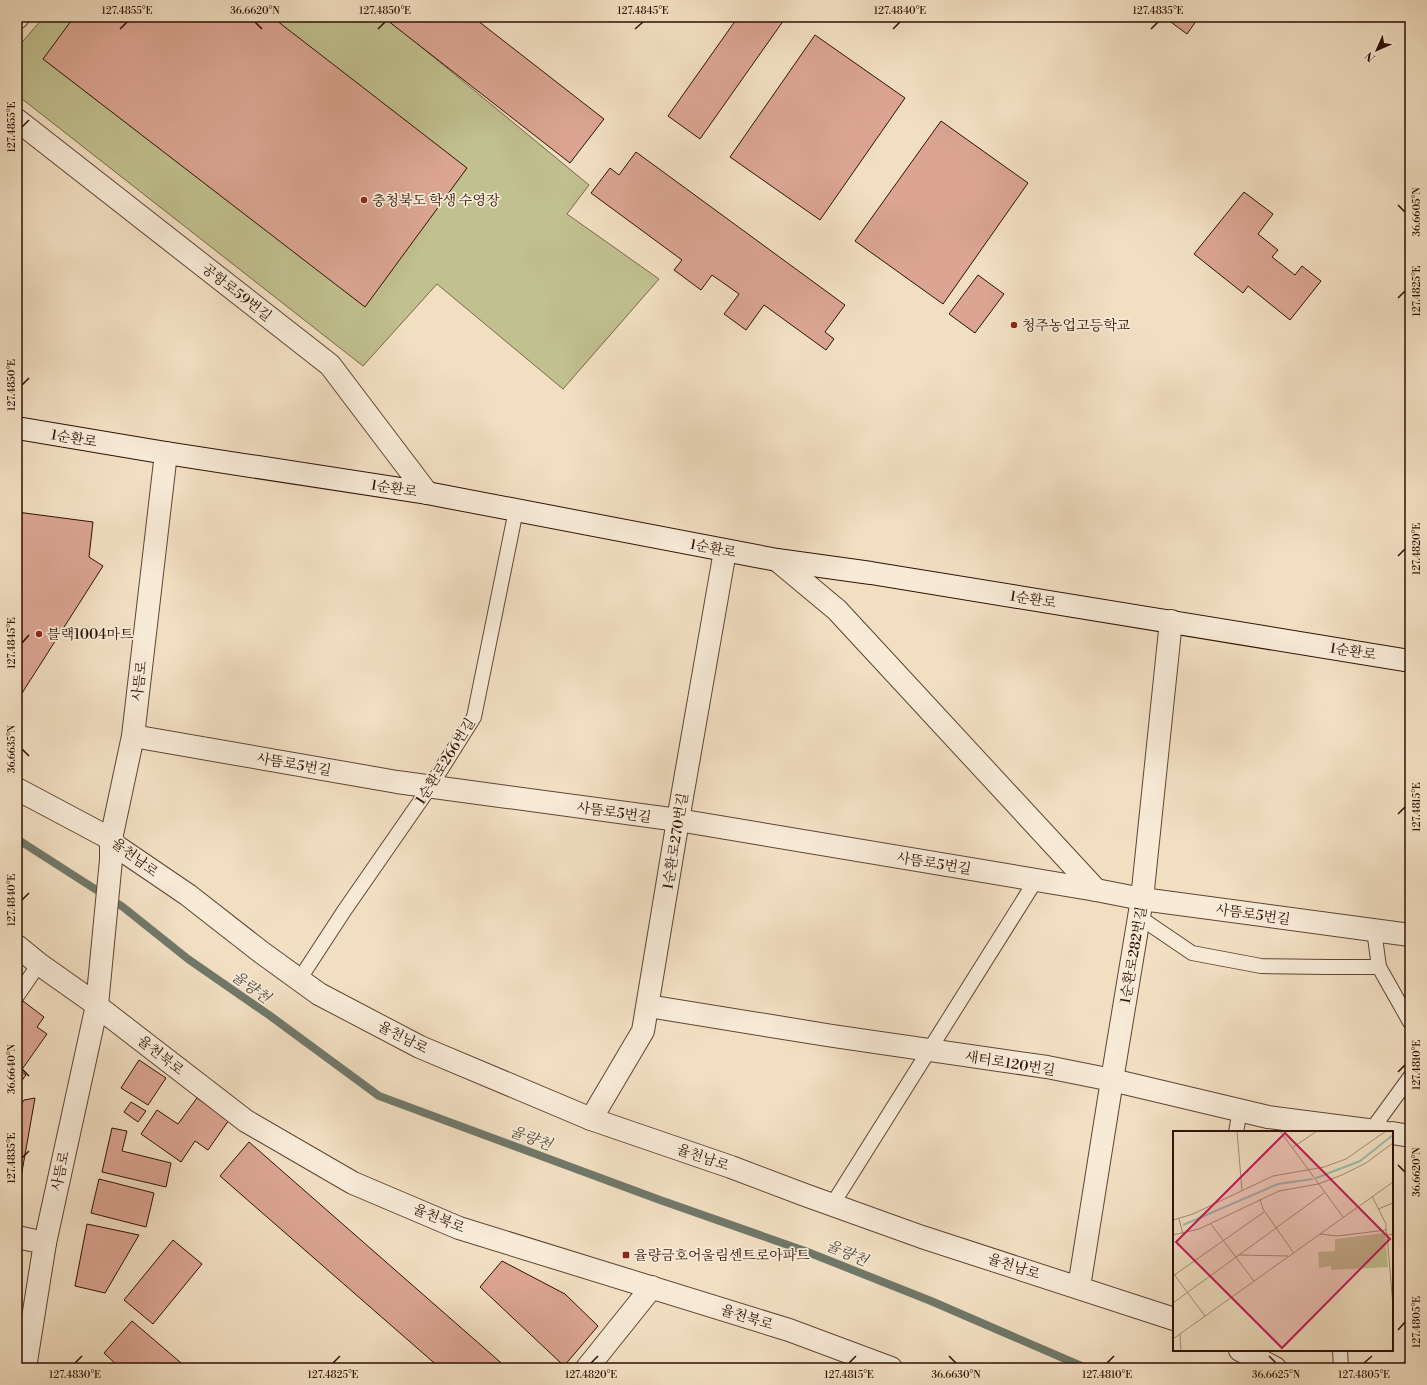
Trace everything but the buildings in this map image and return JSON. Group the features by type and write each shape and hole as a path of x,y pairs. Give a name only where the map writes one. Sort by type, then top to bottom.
{"street":[{"name":"공항로59번길","path":"17,120 330,365 427,493"},
{"name":"1순환로","path":"17,428 166,453 427,493 777,560 879,574 1410,661"},
{"name":"사뜸로","path":"25,1368 44,1243 97,1005 111,849 133,736 166,453"},
{"name":"1순환로270번길","path":"591,1119 643,1031 725,550"},
{"path":"777,560 837,610 1096,890"},
{"name":"1순환로282번길","path":"1079,1287 1141,908 1171,621"},
{"name":"사뜸로5번길","path":"133,736 389,781 678,820 1096,890 1141,908 1374,930 1410,935"},
{"name":"율천남로","path":"17,789 111,849 116,846 188,895 261,952 319,994 420,1047 591,1119 730,1167 922,1237 1173,1319"},
{"name":"율천북로","path":"17,946 39,964 97,1005 246,1121 353,1183 459,1228 789,1330 891,1368"},
{"name":"새터로120번길","path":"648,1006 833,1036 1047,1067 1112,1080 1268,1117 1374,1131"},
{"path":"1393,1134 1410,1136"},
{"path":"17,1237 44,1243"},
{"path":"587,1368 652,1287"},
{"path":"1242,1351 1275,1368"}],"lane":[{"name":"1순환로266번길","path":"299,980 344,911 430,786 474,717 516,510"},
{"path":"832,1204 1036,880"},
{"name":"사뜸로5번길","path":"1141,908 1192,953 1261,966 1379,967"},
{"path":"1374,930 1379,967 1410,1022"},
{"path":"17,996 39,964"},
{"path":"1374,1131 1410,1077"},
{"path":"1236,1131 1240,1111"},
{"path":"1340,1351 1341,1368"}],"shaded area":[{"name":"충청북도 학생 수영장","path":"44,17 385,17 589,185 567,214 659,279 563,389 437,284 363,366 17,95 17,48"}],"waterway":[{"name":"율량천","path":"17,839 123,907 188,959 269,1015 379,1096 660,1200 805,1251 931,1301 1086,1368"}],"place":[{"name":"충청북도 학생 수영장","path":"364,200"},
{"name":"청주농업고등학교","path":"1014,325"},
{"name":"블랙1004마트","path":"39,634"},
{"name":"율량금호어울림센트로아파트","path":"626,1255"}]}
